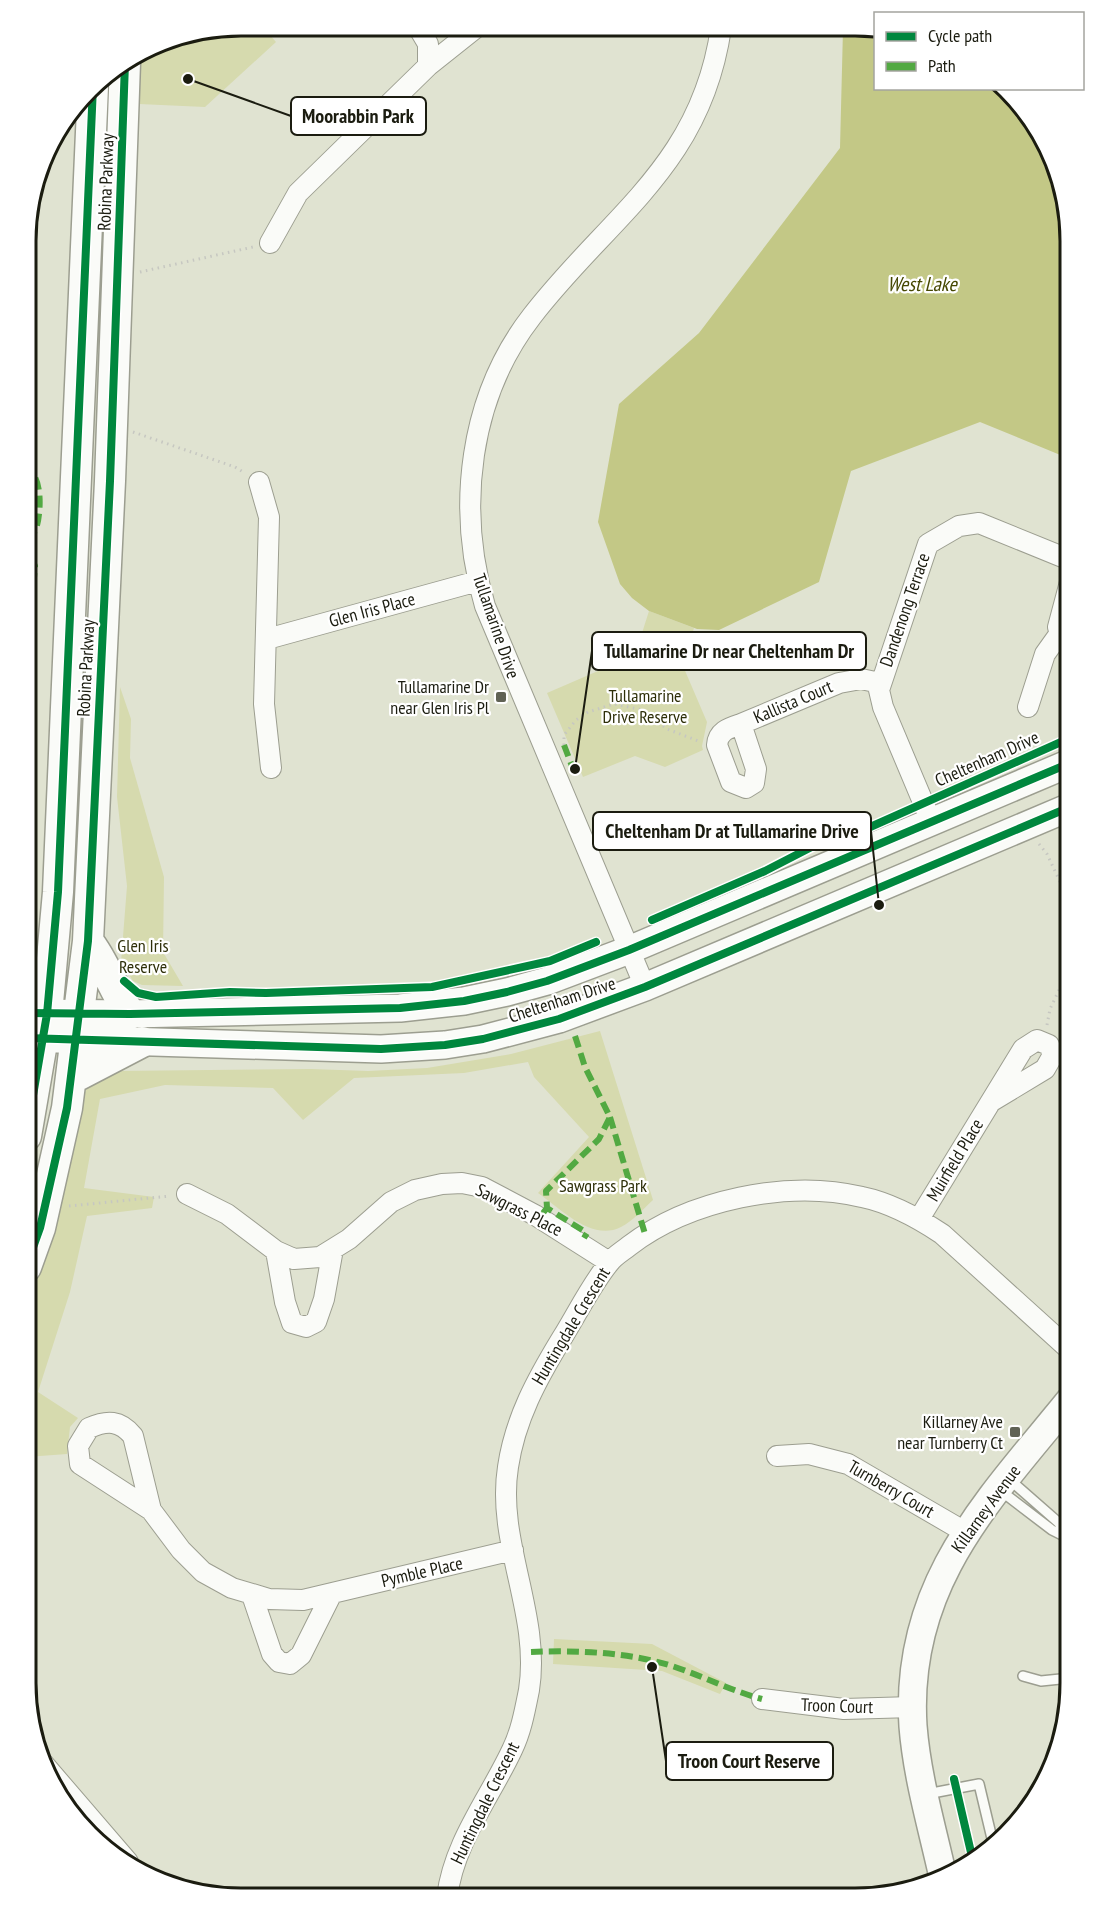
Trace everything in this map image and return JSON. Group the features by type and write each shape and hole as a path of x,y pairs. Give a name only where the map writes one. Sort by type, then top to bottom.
{"main road":[{"name":"Robina Parkway","path":"36,1233 54,1171 71,1079 88,941 112,425 125,73"},
{"name":"Robina Parkway","path":"36,1026 52,969 69,644 92,100"},
{"name":"Cheltenham Drive","path":"78,1027 130,1014 432,1006 507,992 547,981 629,950 1060,767"},
{"name":"Cheltenham Drive","path":"36,1026 78,1027 142,1042 358,1049 446,1045 522,1030 645,987 1060,811"},
{"path":"88,941 104,962 111,984 130,1014"},
{"path":"36,982 52,969"},
{"path":"71,1079 142,1042"},
{"name":"Killarney Avenue","path":"941,1869 916,1751 913,1707 915,1668 927,1613 965,1532 1060,1412"}],"street":[{"path":"423,36 428,44 428,66"},
{"path":"270,243 298,193 428,66 466,36"},
{"name":"Tullamarine Drive","path":"645,987 493,629 477,581 469,498 475,444 496,376 531,316 659,176 695,117 713,67 719,36"},
{"path":"260,482 268,517 264,704 271,768"},
{"name":"Dandenong Terrace","path":"931,821 880,701 880,683 924,553 935,538 959,526 979,523 1060,556"},
{"name":"Glen Iris Place","path":"267,639 477,581"},
{"path":"1028,707 1045,654 1060,640"},
{"name":"Kallista Court","path":"741,724 756,769 754,783 746,788 731,782 717,745 718,739 725,730 839,683 861,679 880,683"},
{"name":"Muirfield Place","path":"919,1219 977,1120 992,1101 1023,1049 1032,1042 1044,1041 1052,1050 1049,1066 992,1101"},
{"name":"Sawgrass Place","path":"187,1194 227,1214 276,1251 294,1259 320,1257 391,1202 415,1190 442,1184 462,1183 482,1187 539,1218 609,1262"},
{"name":"Huntingdale Crescent","path":"448,1888 461,1846 513,1749 529,1689 529,1627 513,1550 506,1499 507,1471 517,1426 541,1373 609,1262 645,1234 679,1215 718,1203 787,1191 839,1192 864,1197 919,1219 942,1234 1060,1341"},
{"path":"276,1251 285,1302 292,1323 306,1327 316,1322 324,1299 333,1249"},
{"name":"Pymble Place","path":"151,1510 133,1436 127,1428 110,1422 89,1428 78,1446 80,1464 151,1510 181,1550 203,1572 252,1595 303,1600 513,1550"},
{"name":"Turnberry Court","path":"777,1456 809,1454 848,1464 965,1532"},
{"path":"252,1595 272,1654 279,1662 290,1664 298,1659 332,1593"},
{"name":"Troon Court","path":"762,1699 844,1709 913,1707"},
{"path":"68,1793 108,1839"}],"lane":[{"path":"1003,1483 1052,1530 1060,1534"},
{"path":"1023,1676 1041,1682 1060,1679"},
{"path":"925,1795 979,1784 991,1836"}],"path":[{"path":"118,277 270,243"},
{"path":"112,425 235,467 260,482"},
{"path":"544,752 564,745 564,735 576,720 588,712 614,704 643,710 667,729 717,745"},
{"path":"1037,842 1047,854 1060,882"},
{"path":"1044,1041 1050,1009 1060,988"},
{"path":"69,1206 187,1194"}],"green space":[{"path":"227,36 271,36 276,42 205,107 139,104 140,62 162,52 188,43"},
{"name":"Tullamarine Drive Reserve","path":"649,611 694,628 683,666 707,722 703,750 665,767 635,756 583,777 547,693 635,655"},
{"name":"Glen Iris Reserve","path":"120,687 131,719 130,758 164,877 163,952 183,986 142,985 133,981 121,962 127,886 117,797"},
{"name":"Sawgrass Park","path":"600,1031 653,1200 630,1222 610,1231 588,1227 577,1222 538,1193 589,1137 534,1077 528,1062 464,1073 354,1078 303,1120 273,1088 165,1085 100,1099 84,1188 154,1197 152,1208 87,1216 70,1292 38,1392 78,1418 70,1427 67,1454 36,1456 36,1280 63,1195 85,1092 91,1082 115,1071 311,1069 368,1071 427,1068 511,1054"},
{"path":"554,1639 652,1644 726,1683 720,1694 662,1671 553,1664"}],"water":[{"name":"West Lake","path":"843,36 874,37 874,90 993,90 1025,127 1039,150 1049,175 1058,214 1060,455 980,422 851,471 819,582 719,630 697,629 649,611 632,598 620,584 598,522 619,404 699,333 840,148"}],"marked path":[{"path":"36,480 40,506 36,529"},
{"path":"564,745 572,766"},
{"path":"575,1036 585,1067 610,1117 599,1139 546,1191 547,1208 587,1233 584,1238"},
{"path":"610,1117 645,1234"},
{"path":"539,1218 547,1208"},
{"path":"531,1652 584,1652 655,1661 762,1699"}],"cycle path":[{"path":"36,1239 67,1108 88,941 110,481 125,73"},
{"path":"36,1078 47,1014 58,892 92,100"},
{"path":"652,920 765,871 829,838 868,828 1060,742"},
{"path":"36,1013 130,1014 400,1008 464,1001 507,992 547,981 629,950 1060,767"},
{"path":"36,1038 381,1049 445,1045 483,1039 559,1019 645,987 1060,811"},
{"path":"124,981 138,993 156,997 230,992 266,993 432,987 550,961 596,942"},
{"path":"954,1779 971,1852"}],"place":[{"name":"Moorabbin Park","path":"188,79"},
{"name":"Tullamarine Dr near Glen Iris Pl","path":"501,697"},
{"name":"Tullamarine Dr near Cheltenham Dr","path":"575,769"},
{"name":"Cheltenham Dr at Tullamarine Drive","path":"879,905"},
{"name":"Killarney Ave near Turnberry Ct","path":"1015,1432"},
{"name":"Troon Court Reserve","path":"652,1667"}]}
